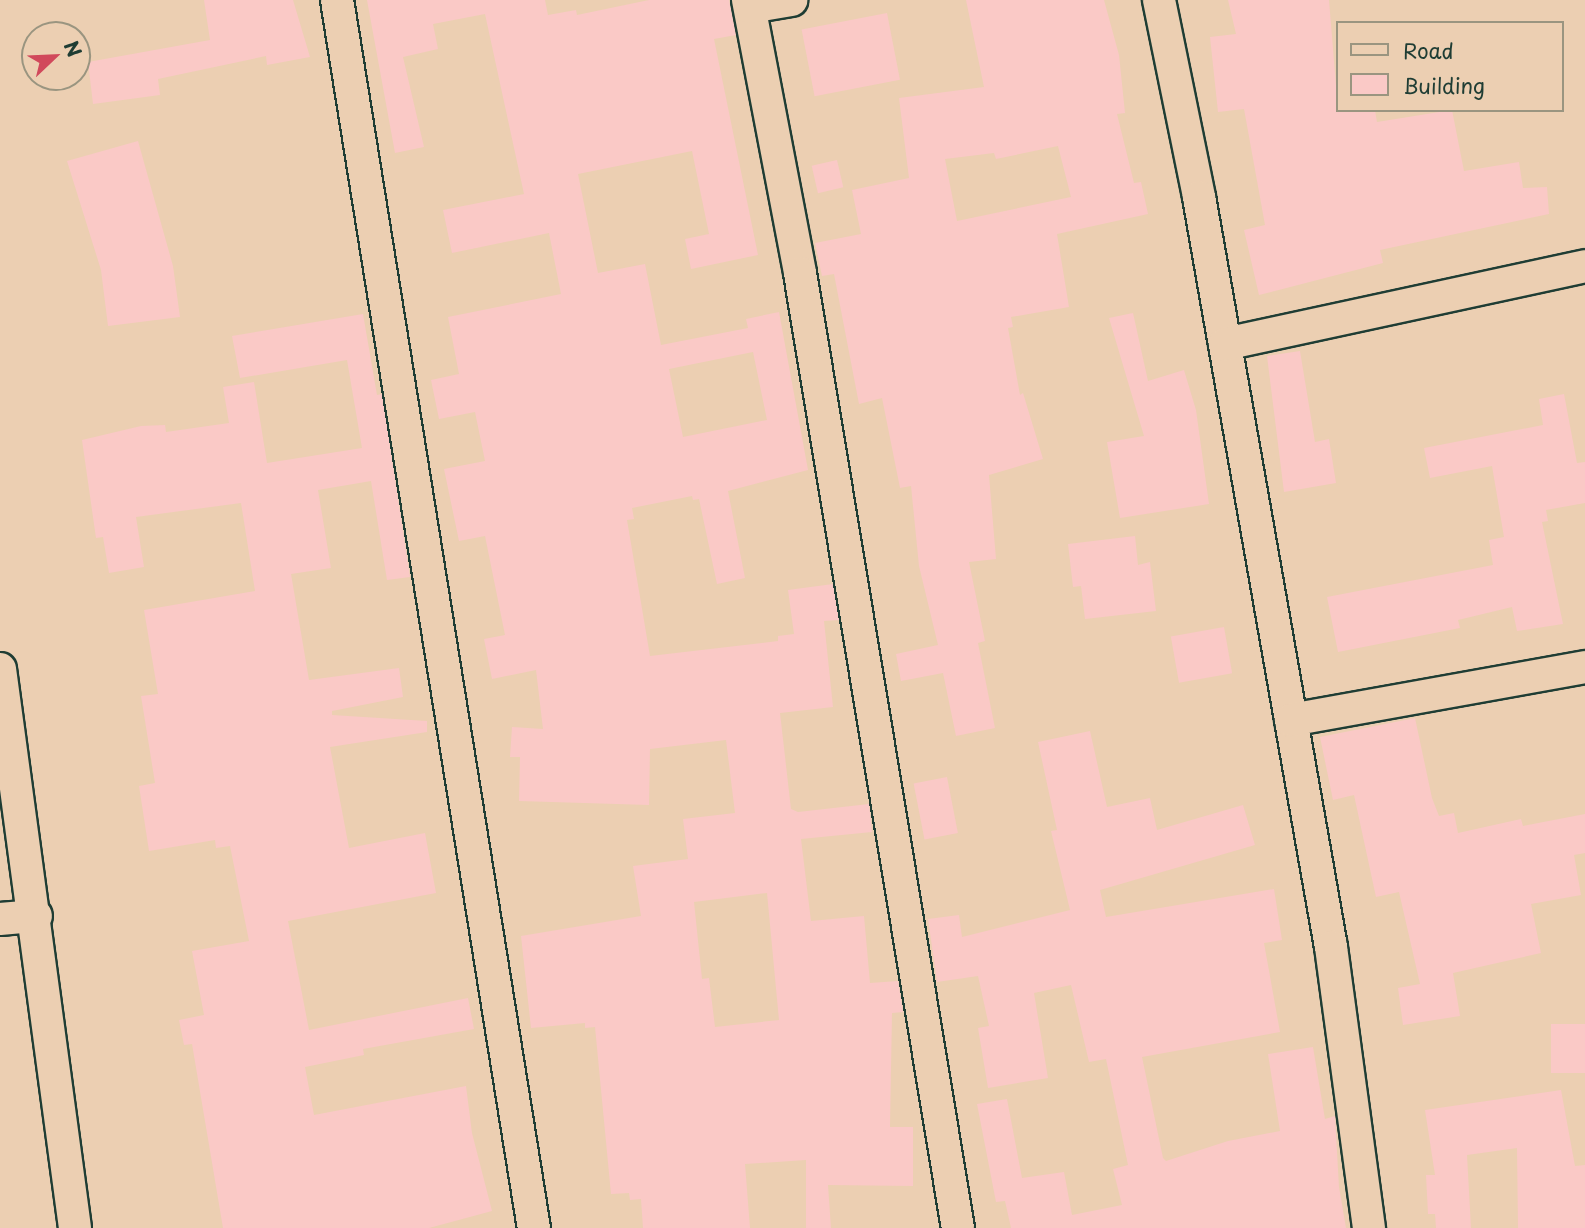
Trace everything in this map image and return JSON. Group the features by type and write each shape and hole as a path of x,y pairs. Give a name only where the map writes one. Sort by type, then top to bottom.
{"street":[{"path":"337,0 534,1228"},
{"path":"791,0 749,3 802,286 957,1228"},
{"path":"1159,0 1225,344 1334,961 1369,1228"},
{"path":"1225,344 1585,266"},
{"path":"1291,720 1585,667"},
{"path":"0,669 36,916 75,1228"},
{"path":"0,919 36,916"}],"building":[{"path":"204,0 293,0 310,57 267,65 266,56 158,79 160,95 93,104 91,61 210,40"},
{"path":"367,0 545,0 548,15 576,10 577,15 649,0 729,0 736,35 714,39 758,255 691,269 685,239 709,234 692,151 578,174 598,273 645,264 661,345 748,328 746,319 779,312 808,470 728,491 745,578 717,584 699,499 693,500 692,496 632,508 634,519 627,520 650,656 778,641 778,636 794,634 788,590 833,584 839,620 824,621 833,707 780,713 791,809 798,812 869,804 872,832 801,839 811,921 864,916 870,983 898,981 903,1012 892,1013 890,1127 913,1127 913,1186 828,1185 831,1228 806,1228 806,1160 745,1164 750,1228 643,1228 641,1199 630,1200 629,1193 611,1194 595,1027 585,1028 585,1023 531,1028 521,936 641,916 633,866 688,859 683,819 735,813 726,740 650,749 649,805 519,801 520,757 510,757 512,727 543,729 536,670 492,679 484,639 505,635 485,536 459,541 444,469 485,461 475,412 439,419 431,380 459,374 448,317 561,294 549,233 452,253 443,210 524,194 485,14 433,24 438,49 403,57 424,147 395,153","holes":["753,352 767,420 683,437 669,369","767,893 779,1020 715,1027 709,978 702,979 694,902"]},
{"path":"966,0 1104,0 1119,55 1125,113 1117,114 1134,183 1141,182 1148,214 1057,234 1069,307 1011,317 1013,327 1008,328 1020,395 1023,393 1043,459 989,475 996,559 969,562 985,641 978,643 995,728 956,736 943,673 901,681 896,654 938,645 919,566 911,486 900,488 882,398 859,404 834,274 822,276 815,243 861,234 852,190 909,178 899,98 984,87","holes":["1058,146 1071,197 957,221 945,159 994,153 996,159"]},
{"path":"1228,0 1329,0 1336,112 1375,112 1377,122 1452,112 1464,171 1519,162 1523,188 1547,187 1549,214 1380,250 1383,263 1259,295 1244,230 1265,225 1244,109 1218,112 1210,37 1236,34"},
{"path":"887,13 900,80 815,96 802,30"},
{"path":"138,141 173,266 180,317 108,326 101,270 67,161"},
{"path":"837,160 843,187 818,193 812,166"},
{"path":"1133,313 1148,381 1184,370 1196,410 1209,504 1120,518 1107,442 1144,436 1109,318"},
{"path":"363,314 377,395 382,394 410,577 387,580 371,481 318,490 331,568 291,574 309,680 399,668 403,697 332,711 332,715 427,721 427,732 330,747 349,848 425,833 436,893 288,921 309,1030 468,998 474,1029 363,1049 364,1055 305,1067 314,1115 466,1086 472,1133 492,1211 429,1228 223,1228 192,1044 184,1045 179,1020 204,1015 192,951 249,941 230,846 216,848 215,840 149,851 139,786 155,783 141,696 158,694 144,610 255,591 241,503 136,517 144,567 109,573 103,537 96,538 82,440 141,426 165,425 166,432 229,423 223,387 254,382 267,463 362,448 347,360 240,378 232,336"},
{"path":"1300,351 1315,442 1329,439 1336,483 1284,492 1267,356"},
{"path":"1564,394 1577,463 1585,462 1585,503 1546,510 1548,521 1542,522 1563,624 1517,631 1512,607 1458,620 1460,628 1338,652 1327,597 1493,565 1489,540 1504,537 1492,466 1430,478 1424,448 1543,425 1539,399"},
{"path":"1135,536 1138,565 1150,562 1156,611 1085,619 1081,586 1073,587 1068,544"},
{"path":"1224,627 1232,673 1179,683 1171,636"},
{"path":"1415,718 1432,798 1439,816 1454,813 1458,833 1521,819 1523,826 1585,814 1585,853 1574,855 1581,895 1531,904 1541,953 1453,973 1460,1016 1403,1025 1398,988 1420,984 1399,892 1376,897 1354,795 1333,800 1320,737"},
{"path":"1090,731 1107,807 1150,798 1157,830 1243,805 1255,845 1100,890 1106,917 1274,889 1282,940 1264,943 1280,1032 1142,1057 1163,1158 1166,1161 1228,1141 1280,1131 1268,1054 1313,1047 1325,1119 1335,1116 1339,1187 1346,1228 1011,1228 1005,1201 996,1202 977,1104 1007,1099 1022,1178 1064,1172 1072,1215 1122,1205 1113,1169 1128,1165 1106,1059 1089,1062 1071,985 1034,993 1048,1078 988,1088 978,1028 989,1026 978,976 937,982 928,919 959,915 962,937 1070,910 1051,831 1057,830 1038,742"},
{"path":"947,777 958,833 925,839 914,783"},
{"path":"1551,1024 1585,1024 1585,1073 1551,1073"},
{"path":"1561,1090 1575,1166 1585,1165 1585,1228 1518,1228 1517,1148 1467,1155 1471,1228 1436,1228 1435,1214 1428,1214 1426,1175 1435,1175 1425,1110"}]}
